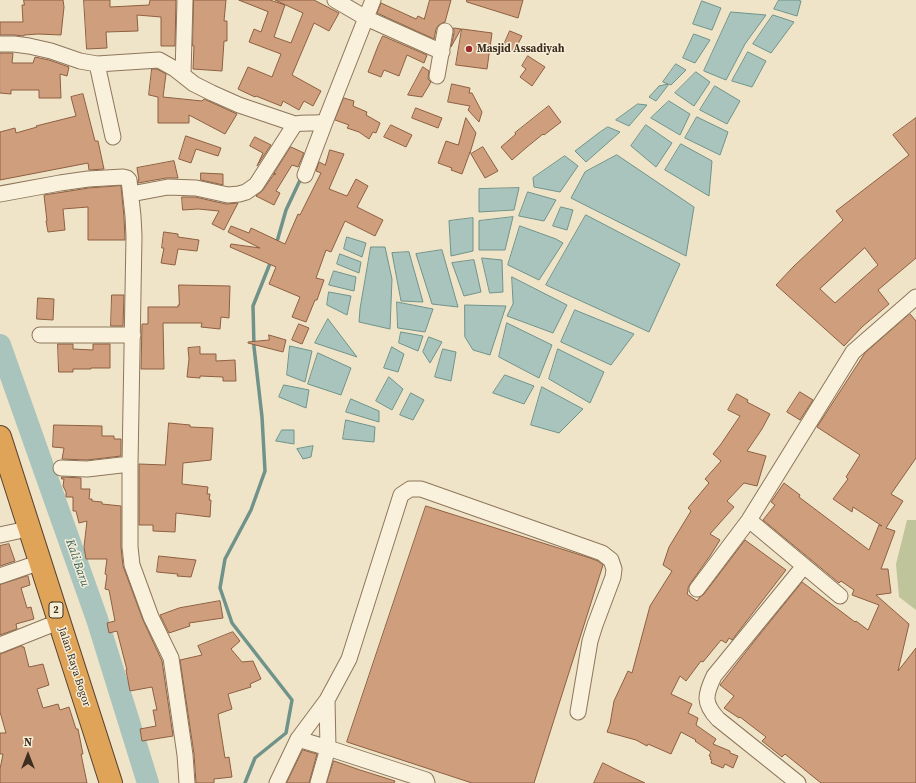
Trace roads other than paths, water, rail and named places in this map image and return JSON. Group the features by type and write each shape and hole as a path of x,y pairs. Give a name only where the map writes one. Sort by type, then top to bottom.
{"highway":[{"name":"Jalan Raya Bogor","path":"0,437 111,783"},
{"name":"Jalan Raya Bogor","path":"0,476 9,533 29,566 100,783"}],"street":[{"path":"183,75 185,0"},
{"path":"335,0 361,16 442,52"},
{"path":"305,175 361,16 373,0"},
{"path":"437,76 445,31"},
{"path":"0,44 29,46 51,51 80,61 97,64 159,60 183,52"},
{"path":"159,60 175,69 194,84 238,105 299,124 323,122"},
{"path":"97,64 113,136"},
{"path":"131,194 168,187 196,188 228,195 246,192 256,185 299,124"},
{"path":"0,194 88,179 123,177 129,180 134,236 130,464 131,560 151,617 171,658 184,748 187,783"},
{"path":"697,589 749,520 853,352 916,297"},
{"path":"40,335 133,335"},
{"path":"61,468 86,469 130,464"},
{"path":"277,783 298,739 327,700 349,659 401,495 410,489 421,489 602,553 611,560 614,569 613,577 590,641 578,712"},
{"path":"749,520 840,596"},
{"path":"0,576 29,566"},
{"path":"798,783 718,719 708,704 707,696 708,689 714,676 804,566"},
{"path":"0,645 48,626"},
{"path":"318,783 328,748 327,700"},
{"path":"298,739 328,748 393,777 426,780 427,783"}],"water":[{"path":"779,0 801,1 797,16 774,9"},
{"path":"702,1 721,8 712,30 693,24"},
{"path":"731,12 766,15 745,44 726,80 704,71"},
{"path":"773,15 794,22 771,53 753,44"},
{"path":"694,34 710,40 695,63 683,58"},
{"path":"748,52 766,61 752,87 732,81"},
{"path":"676,64 686,70 671,85 669,84 656,101 649,97 659,86 668,84 663,82"},
{"path":"696,72 710,82 694,106 675,93"},
{"path":"715,86 740,101 727,124 700,110"},
{"path":"669,101 690,114 680,135 651,118"},
{"path":"638,104 647,105 629,126 616,120"},
{"path":"697,117 728,132 720,155 685,138"},
{"path":"646,125 672,143 656,167 631,146"},
{"path":"608,127 620,132 586,162 575,151"},
{"path":"681,144 712,161 709,196 665,170"},
{"path":"617,155 694,207 686,256 571,198 585,172"},
{"path":"565,156 578,166 560,192 534,187 533,178"},
{"path":"519,188 514,210 479,212 479,189"},
{"path":"528,192 556,200 544,221 519,216"},
{"path":"561,207 573,210 567,230 553,226"},
{"path":"586,215 680,264 649,332 546,285"},
{"path":"513,217 505,250 479,250 479,221"},
{"path":"473,218 473,251 451,256 449,221"},
{"path":"520,226 563,243 539,280 508,265"},
{"path":"347,237 366,243 362,257 344,249"},
{"path":"371,247 385,247 392,279 390,329 359,322"},
{"path":"442,250 458,307 432,304 416,254"},
{"path":"409,252 423,302 401,301 392,253"},
{"path":"340,254 361,262 359,273 337,264"},
{"path":"482,258 502,260 503,292 490,293"},
{"path":"474,260 481,292 464,296 452,263"},
{"path":"334,271 356,277 354,291 329,285"},
{"path":"512,277 567,305 553,333 507,316 513,304"},
{"path":"329,292 351,296 347,315 327,305"},
{"path":"397,302 433,309 425,332 398,328"},
{"path":"465,305 506,306 490,355 473,350 465,337"},
{"path":"575,310 634,334 611,365 561,342"},
{"path":"328,319 357,357 315,343"},
{"path":"507,323 552,345 539,378 499,357"},
{"path":"401,332 423,336 418,351 399,343"},
{"path":"429,337 442,342 430,363 423,352"},
{"path":"290,346 312,351 305,382 287,375"},
{"path":"392,347 404,354 398,372 384,368"},
{"path":"443,349 456,352 451,381 435,377"},
{"path":"558,349 604,372 590,403 549,379"},
{"path":"318,353 351,368 341,395 308,384"},
{"path":"505,375 534,386 524,404 493,393"},
{"path":"389,377 403,389 392,410 376,401"},
{"path":"284,385 309,390 306,408 279,397"},
{"path":"542,387 583,409 559,433 531,425"},
{"path":"411,393 424,400 413,420 400,415"},
{"path":"351,399 379,411 379,422 346,412"},
{"path":"346,420 375,427 374,442 343,439"},
{"path":"282,430 294,430 294,444 276,441"},
{"path":"313,446 311,457 303,459 297,449"}],"waterway":[{"path":"276,245 286,210 302,176"},
{"path":"245,783 255,758 286,733 292,700 232,623 220,588 225,559 251,510 265,471 262,417 254,347 253,306 271,261"},
{"name":"Kali Baru","path":"0,345 97,619 148,783"}],"place":[{"name":"Masjid Assadiyah","path":"469,49"}]}
